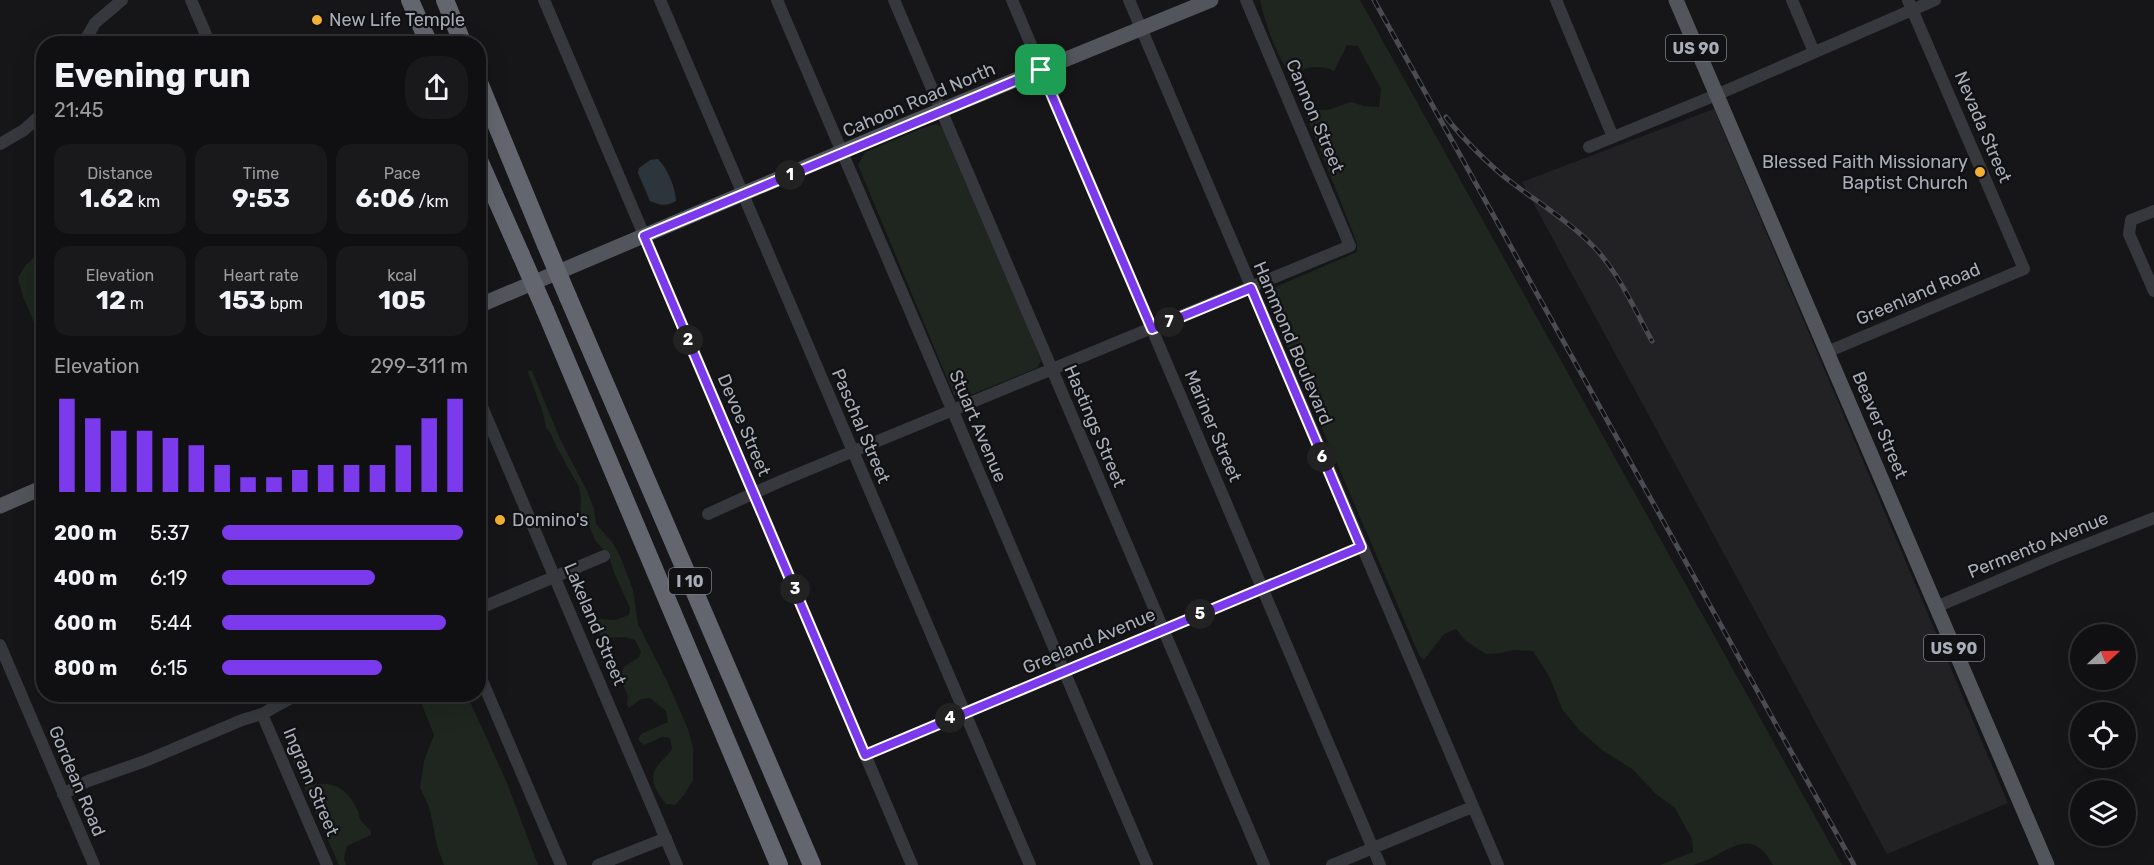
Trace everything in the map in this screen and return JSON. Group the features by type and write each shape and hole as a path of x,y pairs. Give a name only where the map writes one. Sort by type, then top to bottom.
{"highway":[{"path":"410,0 426,36"},
{"path":"445,0 461,36"},
{"name":"I 10","path":"486,99 568,297 812,865"},
{"name":"I 10","path":"486,176 545,310 779,865"},
{"path":"715,711 722,748 766,865"}],"main road":[{"name":"Cahoon Road North","path":"644,236 1211,0"},
{"name":"Beaver Street","path":"1676,0 2047,865"},
{"path":"486,303 644,236"},
{"path":"0,506 36,490"}],"street":[{"path":"88,36 95,23 122,0"},
{"path":"191,0 207,36"},
{"name":"Devoe Street","path":"544,0 912,865"},
{"name":"Paschal Street","path":"660,0 1030,865"},
{"name":"Stuart Avenue","path":"777,0 1147,865"},
{"name":"Hastings Street","path":"894,0 1264,865"},
{"name":"Mariner Street","path":"1012,0 1380,865"},
{"name":"Hammond Boulevard","path":"1129,0 1498,865"},
{"name":"Cannon Street","path":"1246,0 1350,246 1251,288"},
{"path":"1556,0 1613,137"},
{"path":"1792,0 1814,52"},
{"path":"1589,147 1814,52 1910,5 1935,0"},
{"name":"Nevada Street","path":"1910,5 2024,268"},
{"path":"0,144 24,130 36,119"},
{"path":"2154,211 2131,220 2130,234 2154,291"},
{"name":"Greenland Road","path":"1827,352 2024,268"},
{"path":"708,514 1251,288"},
{"name":"Lakeland Street","path":"486,416 677,865"},
{"name":"Permento Avenue","path":"1936,607 2054,556 2154,518"},
{"name":"Greeland Avenue","path":"865,755 1361,547"},
{"path":"486,606 604,556"},
{"name":"Gordean Road","path":"0,645 94,865"},
{"path":"486,690 561,865"},
{"path":"63,794 88,781 145,761 242,720 262,714 284,702"},
{"name":"Ingram Street","path":"262,714 327,865"},
{"path":"1332,865 1472,807"},
{"path":"598,865 666,838"}],"shaded area":[{"path":"1260,0 1360,0 1842,865 1773,865 1764,852 1755,845 1746,844 1736,846 1693,865 1660,865 1693,852 1692,839 1675,808 1656,794 1632,769 1602,750 1579,730 1562,709 1550,678 1533,651 1513,650 1486,654 1466,641 1456,629 1444,634 1424,660 1419,655 1270,307 1268,290 1357,252 1357,243 1305,112 1314,109 1328,110 1351,102 1379,107 1381,89 1358,46 1347,45 1334,71 1317,67 1289,74 1279,56"},
{"path":"1714,109 2008,803 1887,854 1522,182"},
{"path":"936,124 942,127 1041,361 1037,368 963,398 954,395 858,165 865,152"},
{"path":"658,159 673,184 676,201 666,205 650,201 638,173 639,168 650,160"},
{"path":"36,256 36,327 22,294 18,277"},
{"path":"529,370 532,371 560,439 588,493 594,509 596,524 612,542 620,556 633,590 638,624 688,729 693,748 693,780 675,805 666,804 657,792 653,778 658,765 672,749 670,738 662,737 644,745 638,740 641,734 668,722 666,711 650,698 641,699 629,708 628,696 619,676 624,667 639,657 641,652 635,640 625,637 603,638 597,631 595,623 600,619 615,620 629,615 630,608 609,556 595,540 589,525 580,516 579,487 546,428"},
{"path":"421,702 470,702 507,783 538,865 444,865 437,846 430,810 420,787 424,761 434,735"},
{"path":"288,750 294,750 302,760 306,780 312,785 334,785 345,792 358,811 361,821 371,831 371,835 347,846 344,859 346,865 339,865"}],"railway":[{"path":"1374,0 1854,865"},
{"path":"1446,117 1468,142 1511,182 1588,241 1608,263 1652,341"}],"place":[{"name":"New Life Temple","path":"317,20"},
{"name":"Blessed Faith Missionary Baptist Church","path":"1980,172"},
{"name":"Domino's","path":"500,520"}],"route":[{"path":"1041,70 1152,329 1251,288 1361,547 865,755 644,236 1041,70"}]}
